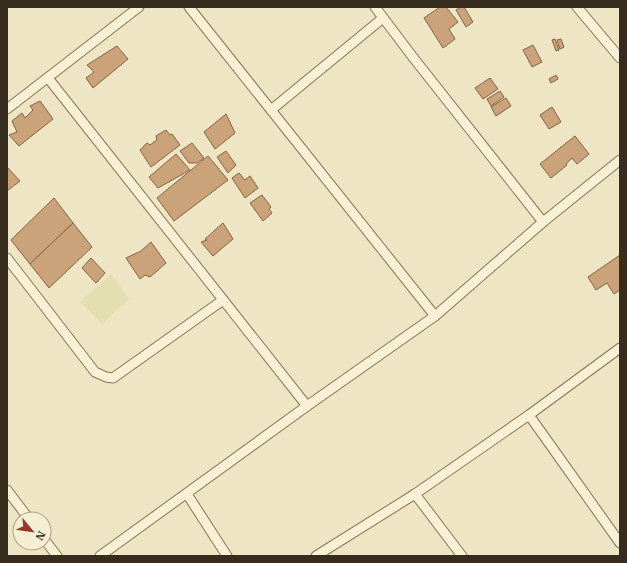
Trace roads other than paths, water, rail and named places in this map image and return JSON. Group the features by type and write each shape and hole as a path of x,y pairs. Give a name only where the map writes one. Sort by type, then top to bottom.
{"street":[{"path":"7,109 139,7"},
{"path":"189,7 435,316"},
{"path":"375,7 543,222"},
{"path":"577,7 620,58"},
{"path":"271,110 383,18"},
{"path":"48,78 307,406"},
{"path":"100,556 307,406 435,316 543,222 620,160"},
{"path":"7,258 95,372 106,377 114,378 223,300"},
{"path":"316,556 415,494 529,415 620,348"},
{"path":"529,415 620,543"},
{"path":"7,490 23,511"},
{"path":"187,494 227,556"},
{"path":"415,494 462,556"}]}
